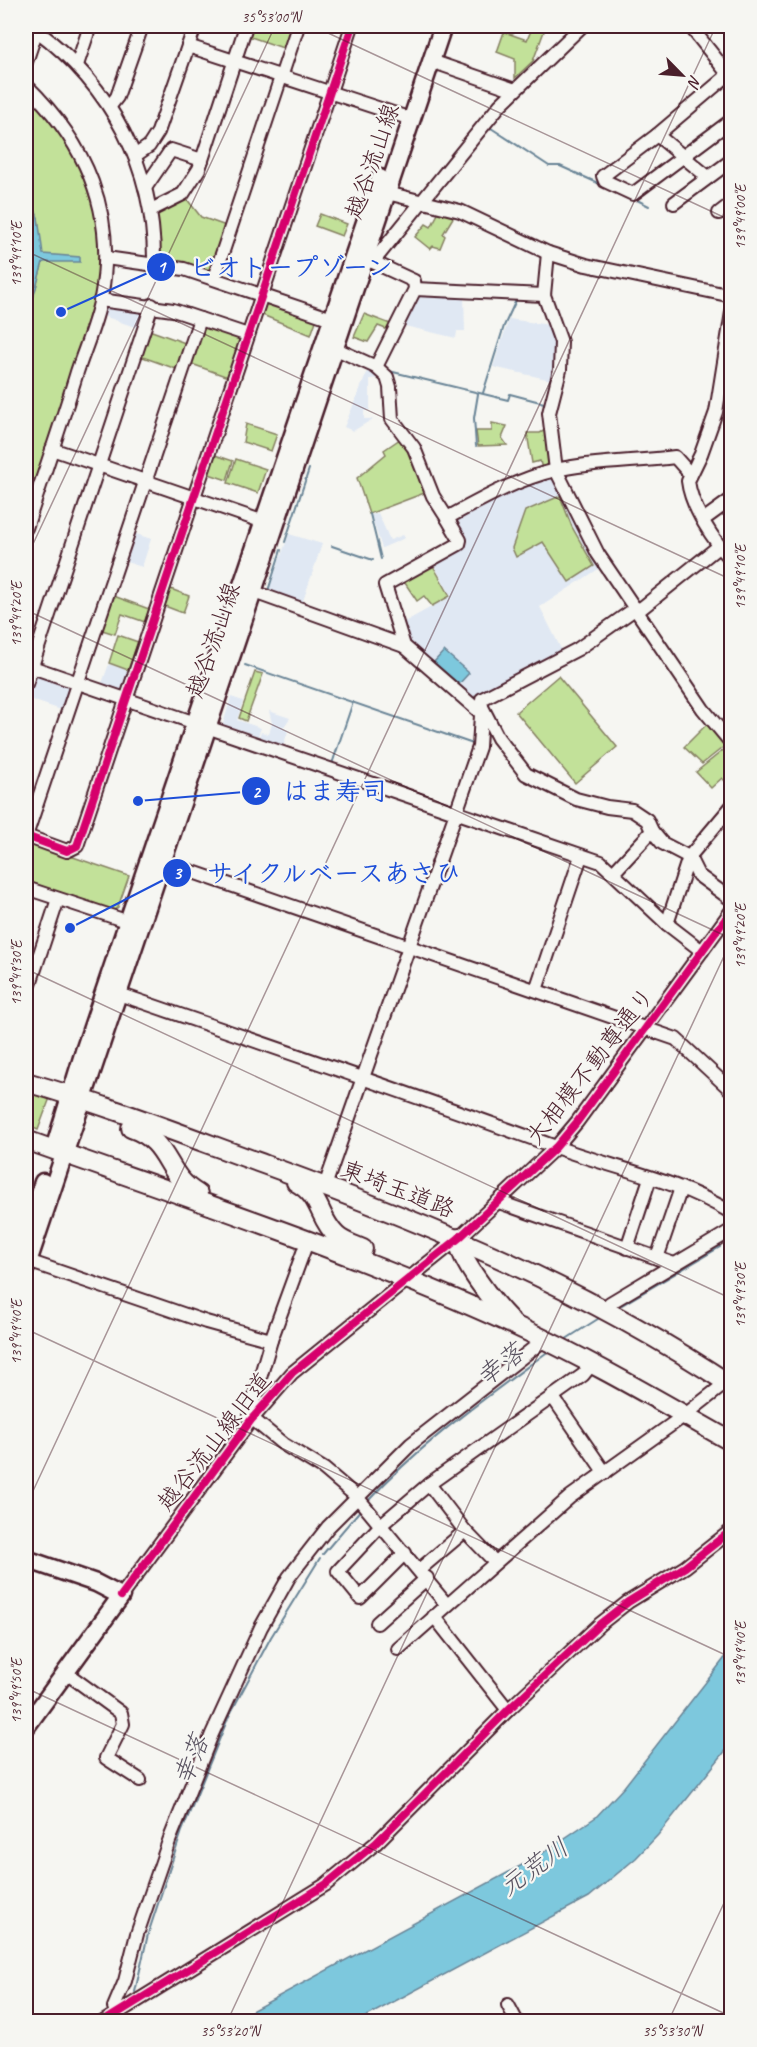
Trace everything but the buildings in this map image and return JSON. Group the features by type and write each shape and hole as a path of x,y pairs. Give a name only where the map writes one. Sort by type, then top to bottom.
{"highway":[{"name":"東埼玉道路","path":"26,1082 264,1164 459,1238 607,1309 730,1382"},
{"path":"78,1100 152,1138 167,1157 179,1181 222,1208"},
{"path":"26,1129 58,1148"},
{"path":"26,1140 58,1148 308,1239 410,1280 544,1340 732,1442"},
{"path":"264,1164 312,1194 336,1235 398,1263 410,1280"},
{"path":"459,1238 460,1251 465,1259 500,1310 518,1327"}],"main road":[{"name":"越谷流山線","path":"26,1232 119,994 164,862 202,725 264,522 431,26"},
{"name":"越谷流山線","path":"78,1100 129,922 254,592 334,348 369,261 387,193 443,26"},
{"name":"越谷流山線","path":"27,1265 58,1148"},
{"path":"26,1558 96,1583 121,1596 26,1727"}],"street":[{"path":"77,65 90,26"},
{"path":"110,106 117,97 142,26"},
{"path":"136,154 149,146 158,132 195,26"},
{"path":"151,210 183,194 192,182 202,160 246,26"},
{"path":"214,278 298,26"},
{"path":"200,319 26,836 67,851 77,846 351,26"},
{"path":"376,367 415,289 414,281 369,261 515,90 582,26"},
{"path":"690,26 730,77 603,176 605,181 633,194 732,120"},
{"path":"26,62 37,28 77,65 110,106 136,154 151,210 154,263"},
{"path":"188,46 402,116"},
{"path":"431,61 515,90"},
{"path":"26,85 57,117 81,155 100,209 106,258 100,300 26,528"},
{"path":"657,135 708,177"},
{"path":"145,188 171,150 202,160"},
{"path":"674,203 727,163 732,178"},
{"path":"387,193 460,211 548,253 596,268 732,296"},
{"path":"719,213 732,203"},
{"path":"548,253 544,295 561,342 560,370 549,413 556,470 598,554 703,710 732,744"},
{"path":"106,258 154,263 214,278 332,320"},
{"path":"415,289 544,295"},
{"path":"100,300 152,305 248,334"},
{"path":"26,684 28,665 152,305"},
{"path":"732,312 716,412 690,474 688,486 718,547 732,560"},
{"path":"334,348 376,367 387,377 392,419 414,448 434,496 460,540 459,544 385,585 404,646"},
{"path":"52,449 264,522"},
{"path":"447,518 490,493 556,470 675,457 690,474"},
{"path":"703,520 732,499"},
{"path":"325,1186 479,747 481,708 493,692 578,649 637,610 718,547"},
{"path":"254,592 404,646 481,708 498,738 526,774 576,799 607,807 632,810 647,820 652,831 662,843 689,858 698,874 732,900"},
{"path":"28,665 604,864 667,924 702,951"},
{"path":"667,924 689,858 732,806"},
{"path":"614,872 652,831"},
{"path":"536,990 581,855"},
{"path":"164,862 676,1039 732,1091"},
{"path":"26,888 129,922"},
{"path":"26,996 58,899"},
{"name":"大相模不動尊通り","path":"410,1280 499,1202 556,1147 732,910"},
{"path":"119,994 556,1147 681,1188 712,1201 732,1213"},
{"path":"627,1248 650,1178"},
{"path":"657,1258 681,1188"},
{"path":"499,1202 674,1264"},
{"path":"607,1309 610,1303 732,1230"},
{"path":"308,1239 248,1411 251,1420 324,1469 357,1497 382,1524 447,1605"},
{"path":"27,1265 206,1322 272,1340"},
{"name":"越谷流山線旧道","path":"121,1596 251,1420 292,1372 410,1280"},
{"path":"116,2012 114,2007 126,1981 137,1934 212,1734 261,1627 289,1577 357,1497 411,1444 544,1340"},
{"path":"405,1552 360,1598 338,1571 382,1524 429,1484 583,1375 591,1365"},
{"path":"398,1649 570,1497 730,1382"},
{"path":"552,1396 605,1473"},
{"path":"429,1484 465,1530 495,1563"},
{"path":"377,1623 465,1530"},
{"path":"103,2022 325,1885 376,1843 508,1710 600,1624 628,1602 685,1566 732,1530"},
{"path":"434,1616 508,1710"},
{"path":"65,1672 121,1713 123,1724 106,1758 140,1780"},
{"path":"508,2005 517,2022"}],"shaded area":[{"path":"421,292 454,298 464,296 465,331 457,331 456,338 405,326"},
{"path":"108,304 141,307 146,314 140,329 101,315 103,307"},
{"path":"509,319 549,325 557,345 551,380 493,367"},
{"path":"369,368 381,378 370,379 370,410 364,411 364,419 373,419 353,431 344,427"},
{"path":"551,475 557,478 574,522 600,568 540,607 562,651 475,699 471,699 404,641 399,625 451,596 433,563 468,543 458,522 461,516 502,494"},
{"path":"378,513 390,540 403,535 405,538 382,548 371,515"},
{"path":"133,533 151,539 142,567 123,561"},
{"path":"289,534 322,544 302,604 268,592"},
{"path":"109,664 129,671 123,691 118,692 101,686"},
{"path":"37,672 69,684 72,688 64,711 26,698 31,676"},
{"path":"231,697 243,701 237,720 261,728 258,736 223,724"},
{"path":"269,711 290,718 283,728 288,731 283,747 258,739 261,732 269,734 272,723"}],"green space":[{"path":"251,26 272,29 273,26 294,26 286,49 248,36"},
{"path":"533,26 546,26 533,61 515,78 515,59 497,52 504,32 527,40"},
{"path":"26,89 57,126 82,168 97,215 101,263 92,315 26,516 26,323 43,262 38,218 26,185"},
{"path":"186,198 201,217 226,226 212,271 208,273 159,259 156,215"},
{"path":"440,210 454,216 443,234 445,236 440,248 433,246 430,249 415,237 426,224 431,227"},
{"path":"320,214 347,224 342,236 315,226"},
{"path":"268,301 317,318 311,335 260,314 264,303"},
{"path":"364,314 393,325 391,331 378,326 368,342 354,337"},
{"path":"207,325 237,334 240,342 228,377 189,363 201,327"},
{"path":"149,330 188,344 179,370 140,356"},
{"path":"492,423 507,426 502,438 507,445 478,446 476,431 492,431"},
{"path":"246,424 277,434 271,451 243,442"},
{"path":"547,429 551,466 542,469 540,461 532,463 527,433 540,433"},
{"path":"400,439 419,470 427,492 369,514 357,478 386,454 384,450"},
{"path":"212,454 233,461 227,480 206,473"},
{"path":"236,459 266,469 258,493 228,483"},
{"path":"560,496 572,527 594,566 569,582 543,542 516,557 512,548 525,511"},
{"path":"432,564 450,596 432,606 424,596 417,601 403,580"},
{"path":"168,588 189,596 183,613 162,605"},
{"path":"111,595 149,609 145,622 122,614 115,634 99,629"},
{"path":"118,635 138,642 128,670 109,663"},
{"path":"255,672 263,674 246,721 239,718"},
{"path":"558,676 617,747 575,783 516,712"},
{"path":"708,723 726,745 702,764 684,747"},
{"path":"726,748 731,754 731,777 726,782 722,778 711,788 696,772"},
{"path":"26,841 129,876 118,907 112,912 26,883"},
{"path":"26,1087 51,1095 38,1130 26,1125"}],"water":[{"path":"26,185 38,218 43,254 80,257 80,262 43,262 26,324"},
{"path":"444,651 469,673 459,684 434,662"},
{"name":"元荒川","path":"731,1650 731,1744 658,1835 636,1858 589,1897 358,2021 233,2021 535,1858 596,1817 624,1787"}],"waterway":[{"path":"552,26 565,30"},
{"path":"491,128 549,166 560,166 600,184"},
{"path":"633,198 649,206"},
{"path":"483,393 504,326 517,298"},
{"path":"389,371 508,400 510,394 544,403"},
{"path":"476,446 474,418 478,394"},
{"path":"285,542 309,469"},
{"path":"370,514 381,559"},
{"path":"332,546 373,560"},
{"path":"268,591 281,550"},
{"path":"245,665 473,744"},
{"path":"332,764 353,702"},
{"name":"幸落","path":"622,1305 720,1247"},
{"name":"幸落","path":"563,1341 601,1317"},
{"name":"幸落","path":"368,1501 431,1441 546,1353"},
{"name":"幸落","path":"323,1554 362,1508"},
{"name":"幸落","path":"135,1992 148,1934 182,1831 228,1718 271,1637 320,1558"}],"cycle path":[{"path":"26,836 67,851 77,846 352,26"},
{"path":"121,1596 251,1420 292,1373 459,1238 556,1147 577,1122 732,910"},
{"path":"103,2022 325,1885 376,1843 508,1710 600,1624 628,1602 685,1567 732,1530"}],"place":[{"name":"ビオトープゾーン","path":"61,312"},
{"name":"はま寿司","path":"138,801"},
{"name":"サイクルベースあさひ","path":"70,928"}]}
